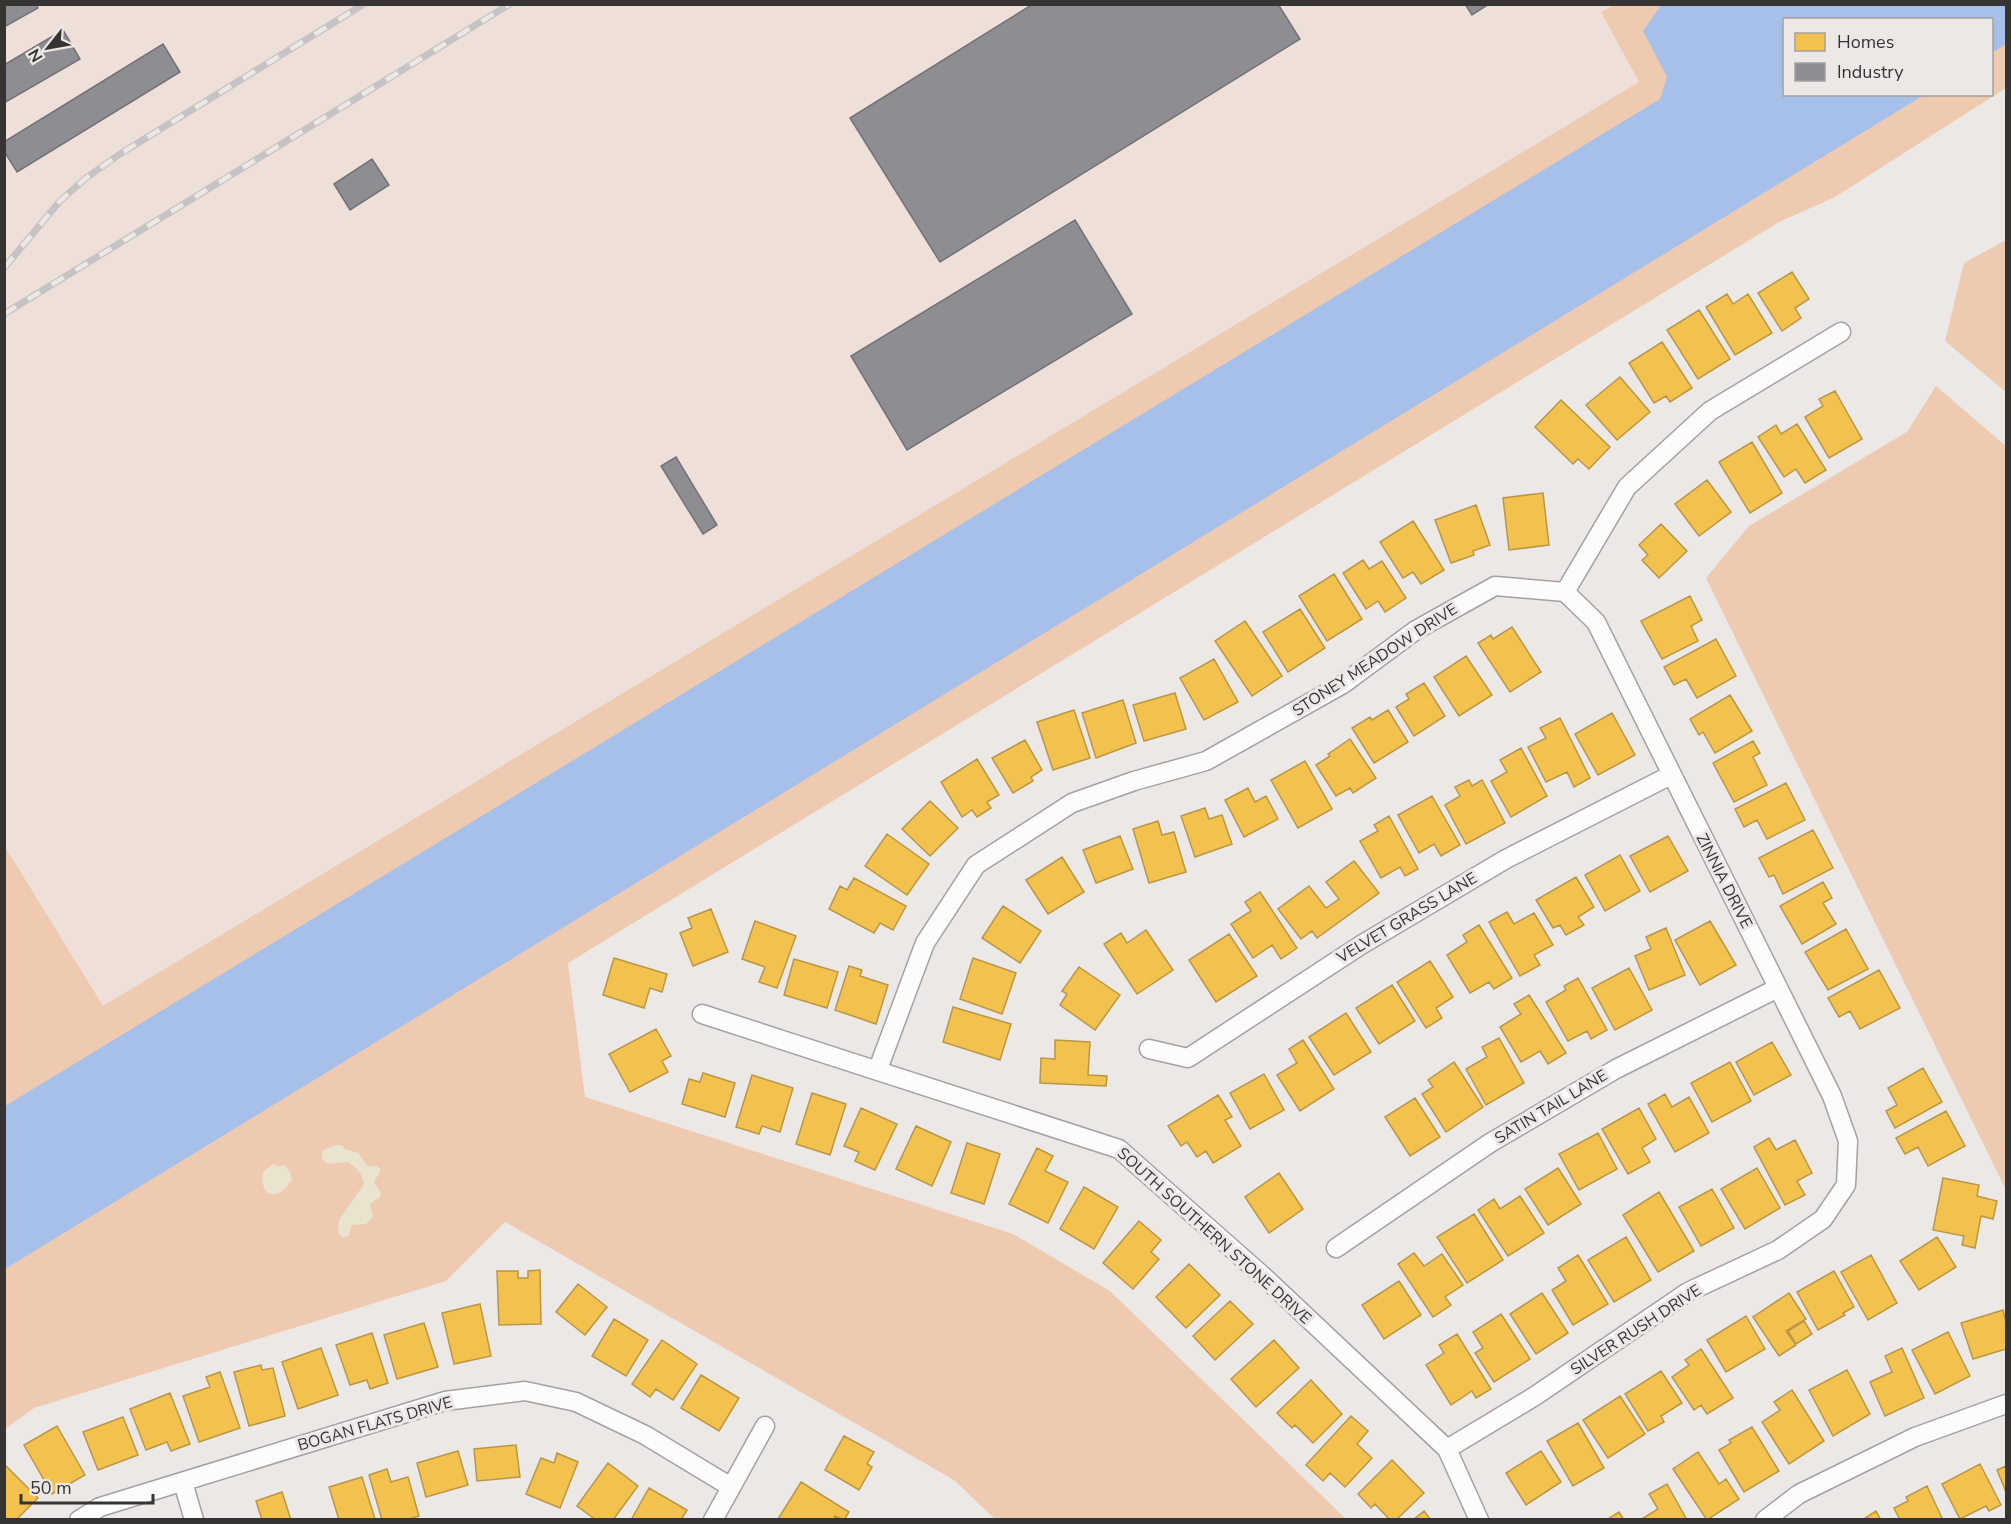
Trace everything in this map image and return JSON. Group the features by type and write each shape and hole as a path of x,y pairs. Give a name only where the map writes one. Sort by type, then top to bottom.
{"street":[{"path":"1565,592 1627,487 1710,411 1840,332"},
{"name":"STONEY MEADOW DRIVE","path":"878,1069 925,943 976,865 1072,803 1134,781 1206,761 1343,684 1416,630 1495,586 1565,592"},
{"name":"ZINNIA DRIVE","path":"1565,592 1596,622 1832,1096 1848,1142 1846,1185"},
{"name":"VELVET GRASS LANE","path":"1149,1049 1188,1058 1361,945 1496,865 1671,776"},
{"name":"SATIN TAIL LANE","path":"1336,1248 1490,1143 1616,1069 1778,988"},
{"name":"SOUTH SOUTHERN STONE DRIVE","path":"702,1014 878,1069 1119,1149 1263,1276 1447,1449"},
{"name":"SILVER RUSH DRIVE","path":"1447,1449 1535,1396 1688,1292 1778,1250 1823,1219 1846,1185"},
{"name":"BOGAN FLATS DRIVE","path":"79,1520 100,1507 445,1401 525,1391 576,1402 645,1436 730,1487"},
{"path":"1766,1520 1799,1494 1915,1437 2007,1404"},
{"path":"713,1520 765,1425"},
{"path":"1447,1449 1479,1520"},
{"path":"183,1482 194,1520"}],"shaded area":[{"path":"5,5 1614,5 1601,12 1639,82 5,1068"},
{"path":"1614,5 2006,5 2006,88 1835,197 1779,222 568,963 585,1097 1013,1234 1110,1291 1346,1519 995,1519 954,1480 505,1222 446,1281 34,1408 5,1429 4,845 103,1006 1639,82 1601,12"},
{"path":"2006,240 2006,392 1945,341 1964,263"},
{"path":"1936,386 2006,446 2006,1190 1706,578 1749,526 1907,432"}],"sand":[{"path":"335,1145 341,1145 345,1149 358,1153 368,1166 378,1166 381,1170 374,1182 381,1194 370,1204 373,1217 366,1224 352,1225 348,1236 343,1237 338,1233 339,1220 364,1184 359,1171 348,1162 328,1164 323,1160 322,1151"},
{"path":"273,1164 278,1167 284,1165 290,1172 292,1181 283,1191 276,1194 268,1193 262,1181 263,1172"}],"water":[{"path":"1661,5 2006,5 2006,44 1993,52 1993,18 1783,18 1783,96 1922,96 5,1269 5,1106 1660,99 1667,77 1643,31"}],"building: Homes":[{"path":"1792,272 1809,299 1795,308 1801,318 1782,331 1758,293"},
{"path":"1727,294 1733,304 1748,294 1772,333 1735,355 1706,307"},
{"path":"1699,310 1730,359 1698,379 1667,330"},
{"path":"1662,342 1692,388 1670,402 1666,396 1654,403 1629,363"},
{"path":"1620,377 1650,412 1617,440 1586,405"},
{"path":"1835,391 1862,439 1829,458 1805,417 1823,406 1819,399"},
{"path":"1561,400 1610,447 1589,469 1578,459 1573,464 1535,427"},
{"path":"1797,424 1826,470 1805,483 1796,469 1784,477 1758,437 1776,425 1781,434"},
{"path":"1752,442 1782,493 1750,513 1719,462"},
{"path":"1707,480 1731,512 1699,536 1675,504"},
{"path":"1543,493 1549,545 1509,550 1503,498"},
{"path":"1476,505 1490,545 1473,551 1474,555 1451,563 1435,520"},
{"path":"1413,521 1444,570 1421,584 1413,572 1403,578 1380,542"},
{"path":"1661,524 1687,551 1659,578 1642,560 1648,555 1639,545"},
{"path":"1363,560 1369,569 1382,561 1406,598 1385,612 1378,601 1366,609 1343,573"},
{"path":"1334,574 1362,619 1327,641 1299,596"},
{"path":"1690,596 1702,620 1691,626 1698,641 1662,659 1641,621"},
{"path":"1300,609 1325,648 1288,672 1263,632"},
{"path":"1245,621 1282,676 1252,696 1215,641"},
{"path":"1512,627 1541,672 1510,692 1478,643 1491,635 1493,639"},
{"path":"1716,639 1736,676 1697,698 1686,679 1674,685 1664,667"},
{"path":"1466,656 1492,695 1459,716 1434,677"},
{"path":"1214,659 1238,702 1204,720 1180,678"},
{"path":"1424,683 1445,716 1414,736 1396,707 1409,699 1406,694"},
{"path":"1175,693 1186,729 1144,741 1133,705"},
{"path":"1730,695 1752,731 1715,753 1703,732 1699,735 1690,719"},
{"path":"1123,700 1136,743 1096,758 1082,713"},
{"path":"1074,710 1090,758 1053,770 1037,722"},
{"path":"1388,710 1408,742 1374,763 1352,728"},
{"path":"1612,713 1635,755 1598,775 1575,734"},
{"path":"1560,718 1590,778 1574,787 1567,772 1546,782 1528,747 1546,738 1540,728"},
{"path":"1350,739 1376,778 1353,793 1350,788 1336,796 1316,765"},
{"path":"1025,740 1042,770 1031,777 1033,781 1013,793 992,758"},
{"path":"1753,741 1760,753 1753,757 1767,785 1734,802 1713,763"},
{"path":"1521,748 1547,796 1511,817 1491,781 1507,772 1500,760"},
{"path":"977,759 999,795 987,802 991,808 977,817 972,810 962,817 941,782"},
{"path":"1305,761 1332,809 1298,828 1271,780"},
{"path":"1469,780 1472,786 1482,780 1505,823 1466,844 1445,805 1460,796 1455,787"},
{"path":"1786,783 1805,820 1767,839 1757,820 1744,827 1735,809"},
{"path":"1248,788 1255,802 1266,796 1278,819 1244,837 1225,800"},
{"path":"1432,796 1460,845 1441,856 1434,844 1419,853 1398,815"},
{"path":"930,801 958,828 930,856 902,829"},
{"path":"1205,808 1209,819 1222,815 1232,844 1195,857 1181,816"},
{"path":"1389,816 1418,869 1405,876 1400,867 1381,878 1360,841 1378,831 1374,825"},
{"path":"1158,821 1162,835 1174,832 1186,872 1149,883 1133,829"},
{"path":"1813,830 1833,868 1783,894 1774,875 1769,877 1759,858"},
{"path":"887,834 929,864 907,895 865,866"},
{"path":"1120,836 1133,869 1096,883 1083,850"},
{"path":"1668,836 1688,871 1650,892 1630,856"},
{"path":"1620,855 1640,891 1605,911 1585,875"},
{"path":"1062,857 1084,892 1048,914 1026,880"},
{"path":"1354,861 1379,893 1317,938 1312,931 1301,939 1278,909 1309,886 1326,908 1339,899 1326,882"},
{"path":"1576,877 1594,907 1578,917 1584,925 1566,935 1560,925 1553,928 1536,900"},
{"path":"854,878 906,906 893,930 880,923 874,933 829,909 840,886 847,890"},
{"path":"1823,882 1832,898 1823,903 1836,924 1802,944 1780,906"},
{"path":"1260,892 1297,948 1281,959 1272,945 1253,958 1231,924 1251,911 1245,902"},
{"path":"1003,906 1041,931 1020,963 982,938"},
{"path":"711,909 728,952 693,966 680,933 692,928 688,918"},
{"path":"1507,912 1514,924 1534,913 1553,945 1534,955 1540,965 1520,976 1489,922"},
{"path":"755,921 796,936 777,988 759,982 765,967 742,959"},
{"path":"1710,921 1736,965 1700,985 1675,940"},
{"path":"1479,925 1512,978 1494,989 1489,982 1470,993 1447,955 1467,942 1463,935"},
{"path":"1666,928 1685,975 1649,990 1635,956 1651,949 1646,937"},
{"path":"1846,929 1868,969 1828,990 1805,952"},
{"path":"1146,930 1173,970 1137,994 1104,944 1121,933 1127,943"},
{"path":"1229,934 1257,976 1216,1002 1189,960"},
{"path":"614,958 667,974 662,992 650,988 644,1008 603,995"},
{"path":"973,958 1016,973 1002,1014 960,999"},
{"path":"794,959 838,972 827,1008 784,995"},
{"path":"1430,961 1453,997 1436,1008 1442,1018 1426,1028 1397,982"},
{"path":"849,966 862,970 860,976 888,985 876,1024 835,1010"},
{"path":"1079,967 1120,995 1095,1030 1060,1005 1067,994 1062,991"},
{"path":"1629,968 1652,1010 1615,1030 1592,988"},
{"path":"1879,970 1900,1008 1860,1029 1850,1011 1839,1017 1828,998"},
{"path":"1578,978 1607,1030 1591,1039 1587,1031 1568,1041 1546,1002 1566,990 1564,986"},
{"path":"1392,985 1415,1021 1379,1044 1356,1008"},
{"path":"1529,995 1566,1053 1548,1064 1540,1051 1521,1062 1500,1027 1521,1014 1514,1004"},
{"path":"953,1007 1011,1024 1000,1060 943,1042"},
{"path":"1346,1013 1371,1052 1334,1075 1309,1037"},
{"path":"656,1029 671,1056 662,1061 668,1072 630,1092 609,1054"},
{"path":"1499,1038 1524,1083 1486,1105 1466,1069 1487,1057 1482,1047"},
{"path":"1055,1040 1090,1042 1088,1075 1107,1076 1106,1086 1040,1083 1041,1058 1055,1059"},
{"path":"1303,1040 1334,1089 1300,1111 1277,1075 1297,1063 1289,1049"},
{"path":"1772,1042 1791,1075 1754,1095 1736,1062"},
{"path":"1454,1062 1483,1107 1446,1132 1422,1094 1433,1087 1428,1080"},
{"path":"1730,1062 1751,1101 1712,1122 1691,1083"},
{"path":"1923,1068 1942,1102 1895,1128 1886,1111 1897,1105 1888,1088"},
{"path":"703,1073 735,1083 725,1117 682,1104 689,1079 700,1082"},
{"path":"1264,1074 1284,1110 1250,1129 1230,1093"},
{"path":"752,1075 793,1088 780,1132 762,1126 759,1134 736,1127"},
{"path":"812,1093 846,1104 830,1155 796,1144"},
{"path":"1665,1094 1672,1107 1689,1097 1709,1133 1675,1152 1648,1104"},
{"path":"1218,1095 1232,1117 1225,1120 1241,1146 1213,1163 1206,1151 1197,1157 1187,1142 1181,1146 1168,1126"},
{"path":"1415,1098 1440,1137 1410,1156 1385,1117"},
{"path":"861,1108 897,1124 875,1170 855,1161 859,1152 844,1146"},
{"path":"1639,1108 1656,1139 1642,1148 1650,1162 1628,1174 1602,1129"},
{"path":"1946,1111 1965,1146 1928,1166 1918,1147 1905,1154 1896,1138"},
{"path":"916,1126 951,1142 932,1186 896,1169"},
{"path":"1598,1133 1617,1169 1579,1190 1559,1154"},
{"path":"1769,1138 1776,1150 1795,1140 1812,1173 1797,1181 1805,1195 1785,1205 1754,1147"},
{"path":"967,1143 1000,1154 984,1204 951,1193"},
{"path":"1037,1148 1053,1156 1045,1171 1068,1182 1048,1223 1009,1204"},
{"path":"1558,1168 1581,1204 1548,1225 1525,1189"},
{"path":"1757,1168 1780,1208 1745,1229 1721,1189"},
{"path":"1279,1173 1303,1209 1269,1233 1245,1197"},
{"path":"1943,1178 1979,1185 1977,1196 1997,1201 1993,1219 1981,1216 1975,1248 1962,1245 1964,1236 1933,1230"},
{"path":"1084,1187 1118,1207 1094,1249 1060,1229"},
{"path":"1712,1189 1734,1228 1701,1246 1679,1207"},
{"path":"1659,1192 1694,1251 1658,1272 1623,1215"},
{"path":"1520,1196 1544,1233 1508,1256 1478,1210 1494,1199 1500,1209"},
{"path":"1474,1214 1503,1260 1467,1283 1437,1237"},
{"path":"1139,1221 1161,1240 1151,1252 1159,1259 1133,1289 1103,1263"},
{"path":"1626,1237 1651,1280 1614,1302 1588,1260"},
{"path":"1937,1237 1956,1267 1919,1290 1900,1261"},
{"path":"1414,1253 1424,1266 1442,1254 1463,1285 1445,1297 1451,1305 1433,1317 1398,1264"},
{"path":"1578,1255 1608,1304 1573,1325 1552,1290 1566,1281 1558,1268"},
{"path":"1871,1255 1897,1303 1868,1320 1841,1272"},
{"path":"1189,1264 1220,1295 1186,1328 1156,1297"},
{"path":"540,1270 541,1324 499,1325 497,1271 518,1271 518,1278 528,1278 528,1271"},
{"path":"1834,1271 1854,1307 1843,1313 1845,1315 1818,1330 1797,1292"},
{"path":"1399,1281 1421,1315 1384,1339 1362,1305"},
{"path":"578,1284 607,1307 585,1335 556,1312"},
{"path":"1542,1293 1568,1333 1536,1354 1510,1314"},
{"path":"1789,1293 1806,1319 1786,1331 1796,1345 1779,1356 1753,1317"},
{"path":"1230,1301 1253,1324 1215,1360 1193,1336"},
{"path":"480,1304 491,1356 454,1364 442,1313"},
{"path":"2003,1310 2006,1323 2006,1349 1973,1359 1961,1323"},
{"path":"1501,1314 1530,1359 1494,1382 1475,1353 1483,1348 1473,1332"},
{"path":"1746,1316 1765,1349 1726,1372 1707,1340"},
{"path":"614,1319 648,1340 626,1376 592,1356"},
{"path":"1804,1321 1812,1334 1796,1344 1788,1331"},
{"path":"424,1323 438,1367 397,1379 384,1335"},
{"path":"1948,1332 1970,1376 1935,1394 1912,1350"},
{"path":"372,1333 388,1383 370,1389 367,1380 350,1385 336,1345"},
{"path":"1457,1334 1491,1389 1476,1398 1472,1391 1451,1405 1426,1365 1444,1353 1439,1345"},
{"path":"662,1340 697,1364 673,1400 656,1389 650,1397 632,1384"},
{"path":"1274,1340 1299,1368 1256,1407 1231,1379"},
{"path":"321,1348 338,1395 298,1409 282,1362"},
{"path":"1902,1348 1924,1398 1885,1416 1870,1382 1892,1372 1885,1356"},
{"path":"1701,1349 1733,1398 1707,1414 1701,1405 1694,1410 1672,1377 1689,1365 1685,1360"},
{"path":"261,1365 262,1370 273,1368 285,1416 249,1426 234,1372"},
{"path":"1847,1370 1870,1414 1833,1436 1809,1390"},
{"path":"1661,1371 1682,1403 1661,1416 1664,1422 1648,1431 1625,1394"},
{"path":"220,1372 240,1428 199,1442 183,1396 210,1387 206,1377"},
{"path":"701,1375 739,1398 719,1431 681,1408"},
{"path":"1311,1380 1342,1414 1313,1443 1295,1425 1292,1428 1277,1413"},
{"path":"1792,1390 1824,1441 1789,1464 1762,1422 1780,1410 1774,1402"},
{"path":"170,1393 190,1444 171,1451 167,1442 146,1450 130,1409"},
{"path":"1620,1396 1645,1434 1608,1458 1583,1420"},
{"path":"1351,1416 1368,1431 1357,1444 1372,1458 1345,1487 1330,1473 1323,1481 1306,1465"},
{"path":"123,1417 138,1455 98,1470 83,1432"},
{"path":"1578,1423 1604,1468 1573,1486 1547,1441"},
{"path":"57,1426 85,1475 52,1494 24,1445"},
{"path":"1752,1427 1779,1471 1744,1492 1719,1450 1731,1443 1729,1440"},
{"path":"844,1436 874,1452 867,1464 872,1467 859,1490 825,1470"},
{"path":"516,1445 520,1477 477,1481 474,1449"},
{"path":"458,1451 468,1485 426,1497 417,1463"},
{"path":"1541,1451 1561,1482 1526,1505 1506,1473"},
{"path":"1698,1452 1719,1484 1726,1479 1739,1499 1707,1520 1673,1469"},
{"path":"557,1453 578,1462 560,1508 526,1494 541,1458 554,1463"},
{"path":"1392,1460 1424,1493 1396,1520 1390,1520 1375,1504 1371,1508 1358,1494"},
{"path":"608,1463 638,1486 613,1520 596,1520 577,1506"},
{"path":"4,1464 38,1498 16,1520 4,1520"},
{"path":"1980,1464 2001,1505 1989,1511 1986,1506 1960,1519 1942,1484"},
{"path":"2006,1466 2006,1492 1997,1470"},
{"path":"387,1469 391,1482 408,1477 419,1516 406,1520 382,1520 369,1475"},
{"path":"362,1477 375,1519 339,1520 329,1487"},
{"path":"801,1482 849,1512 844,1520 835,1516 833,1520 778,1519"},
{"path":"1667,1484 1687,1520 1640,1520 1658,1509 1649,1494"},
{"path":"1927,1486 1943,1520 1900,1520 1894,1508 1908,1501 1906,1497"},
{"path":"649,1488 687,1510 681,1520 631,1520"},
{"path":"282,1492 291,1520 262,1520 256,1501"},
{"path":"1424,1511 1431,1520 1413,1520"},
{"path":"1876,1511 1881,1520 1862,1520"},
{"path":"1619,1512 1624,1520 1606,1520"}],"building: Industry":[{"path":"4,4 36,4 38,8 4,27"},
{"path":"1033,4 1278,4 1300,39 940,262 850,118"},
{"path":"1465,4 1489,4 1472,15"},
{"path":"63,30 80,59 4,103 4,65"},
{"path":"163,44 180,72 17,172 4,151 4,142"},
{"path":"372,159 389,185 350,210 334,184"},
{"path":"1075,220 1132,314 907,450 851,356"},
{"path":"676,457 717,525 703,534 661,466"}],"railway":[{"path":"4,268 60,201 86,178 120,154 364,4"},
{"path":"4,314 510,4"}]}
